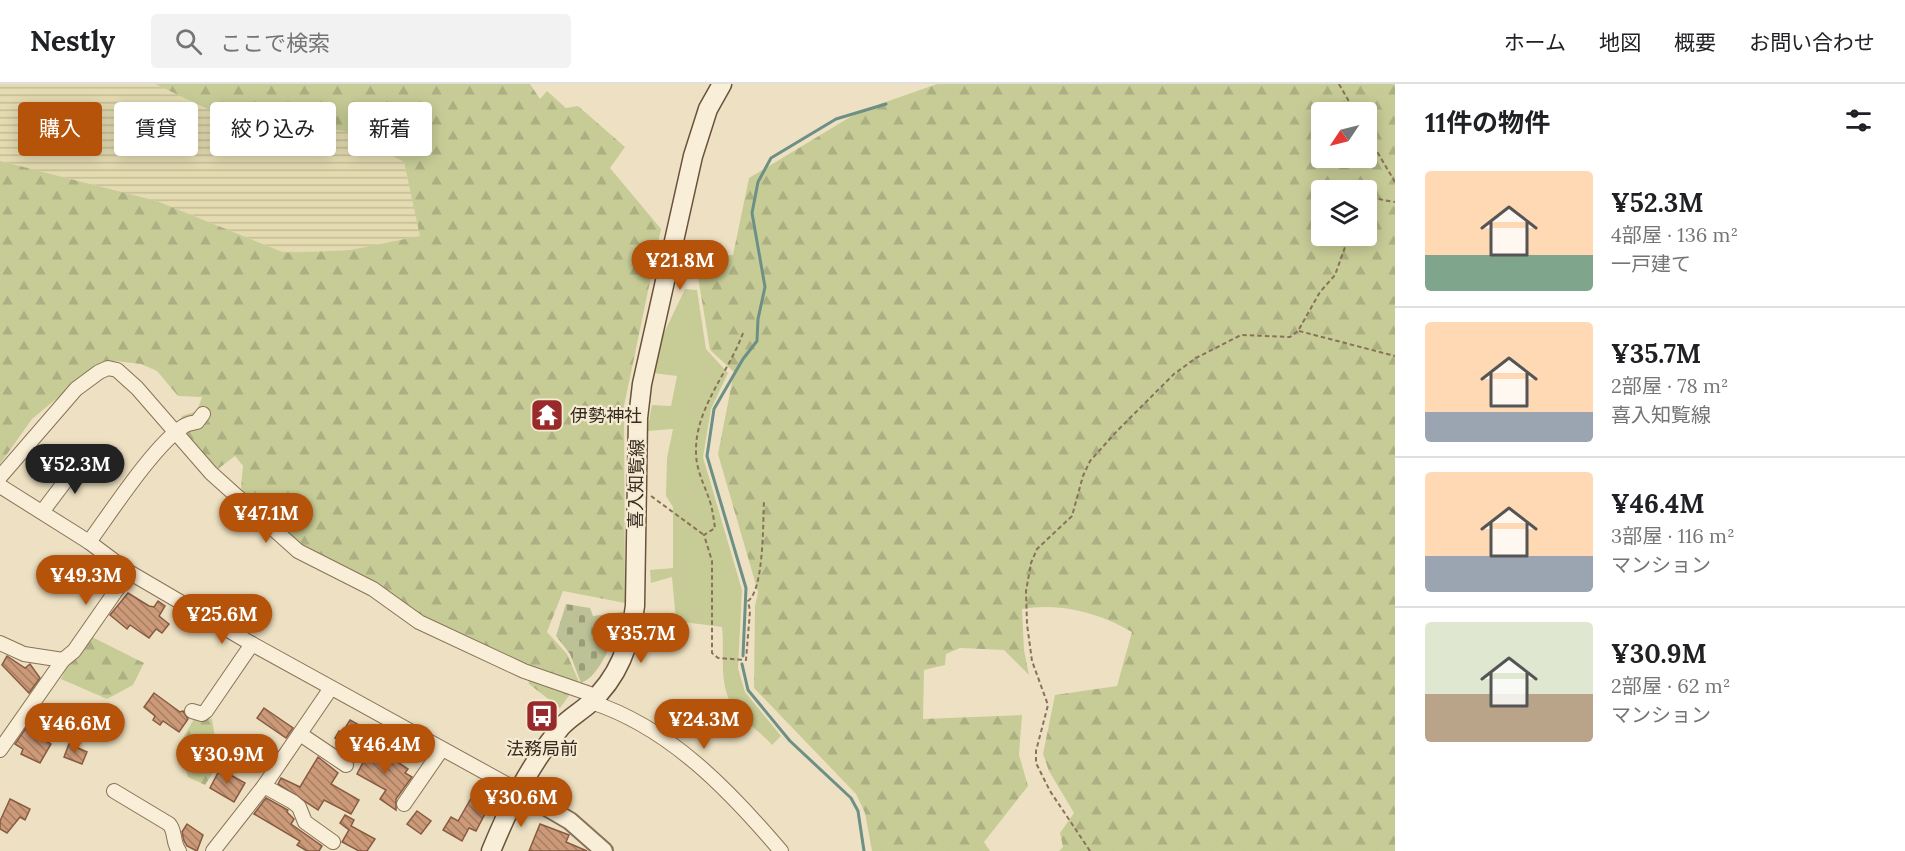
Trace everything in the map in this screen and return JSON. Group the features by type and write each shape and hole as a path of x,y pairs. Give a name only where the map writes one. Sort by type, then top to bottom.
{"main road":[{"name":"喜入知覧線","path":"491,851 527,771 562,725 593,699 618,669 632,637 635,606 638,418 649,347 693,156 708,109 722,84"}],"street":[{"path":"0,477 76,389 99,372 108,368 117,370 127,376 211,473 298,550 373,589 419,622 524,671 593,699 654,731 678,747 760,827 781,851"},
{"path":"89,542 138,475 175,432 187,423 197,422 203,414"},
{"path":"42,512 82,459"},
{"path":"0,486 89,542 129,572 252,644 570,821 604,851"},
{"path":"0,750 63,660 74,651 129,572"},
{"path":"0,643 24,654 63,660"},
{"path":"192,711 202,714 206,711 252,644"},
{"path":"213,851 264,786 331,688"},
{"path":"300,734 346,765"},
{"path":"404,804 442,749"},
{"path":"264,786 293,802 298,807 304,822 333,842"},
{"path":"114,791 170,824 174,831 174,845 179,851"}],"path":[{"path":"1339,84 1349,102"},
{"path":"1377,152 1395,182"},
{"path":"1377,200 1395,202"},
{"path":"1090,851 1050,791 1036,763 1035,751 1048,705 1032,661 1026,591 1030,564 1037,549 1071,516 1090,461 1174,374 1196,358 1241,335 1290,336 1298,331 1320,292 1335,275 1345,246"},
{"path":"1298,331 1395,356"},
{"path":"704,535 715,528 711,505 698,473 696,452 698,432 711,397 742,333"},
{"path":"636,493 654,497 659,504 704,535 712,561 712,653 718,658 746,660 750,611 748,601 752,598 760,575 764,500"}],"shaded area":[{"path":"0,84 155,84 193,102 114,102 114,156 198,156 198,104 210,110 210,156 336,156 336,130 344,131 348,133 348,156 392,156 404,162 421,236 350,250 285,253 157,201 0,161"}],"green space":[{"path":"155,84 530,84 540,99 547,91 566,108 578,106 625,147 610,168 661,229 624,406 625,603 563,591 547,632 567,654 579,682 560,708 529,684 527,669 380,593 310,551 280,529 266,517 241,488 243,466 235,456 214,472 181,432 182,416 197,411 202,397 178,396 157,371 141,364 115,361 95,367 32,419 0,464 0,161 157,201 285,253 350,250 420,236 404,162 392,156 432,156 432,102 348,102 348,133 336,130 336,102 210,102 210,110 198,104 198,102 193,102"},
{"path":"937,84 1395,84 1395,851 1059,851 1063,847 1060,833 1074,813 1049,771 1043,754 1055,695 1117,686 1132,632 1107,619 1079,611 1036,607 1022,609 1024,650 1029,675 1004,650 960,648 946,654 945,665 924,670 923,719 1022,715 1019,755 1028,786 984,842 990,851 872,851 865,813 856,794 754,688 755,606 758,592 718,454 734,372 710,350 695,258 733,255 749,178 860,111"},
{"path":"685,289 697,290 706,349 728,373 711,409 703,457 742,590 738,668 745,692 781,736 772,745 740,716 728,696 723,677 722,627 676,621 672,577 651,583 650,570 673,568 673,507 666,496 667,458 673,429 647,431 652,405 671,406 677,376 653,373 663,335"},
{"path":"566,604 590,608 593,616 623,612 602,662 589,678 581,683 570,654 556,636"},
{"path":"92,637 144,663 133,685 107,699 61,679 69,663"},
{"path":"194,719 212,719 219,763 205,785 188,777 178,746"}],"building":[{"path":"128,593 149,606 154,607 158,601 165,606 159,616 169,624 162,633 156,629 149,638 130,625 127,629 110,615"},
{"path":"7,656 25,668 30,664 40,678 29,693 2,665"},
{"path":"154,693 180,712 183,711 188,719 179,732 163,721 160,725 153,720 155,716 144,707"},
{"path":"264,708 293,728 286,738 257,718"},
{"path":"350,720 366,729 355,746 335,738 339,731 342,733"},
{"path":"35,721 44,726 39,736 51,744 40,763 21,754 23,749 15,744 26,728 30,730"},
{"path":"69,744 87,752 82,764 64,757"},
{"path":"266,745 276,753 264,770 253,762"},
{"path":"372,745 408,769 405,773 412,777 396,799 396,810 380,799 386,790 357,774"},
{"path":"318,757 338,773 331,784 359,800 351,814 324,800 318,810 278,784 281,778 300,787"},
{"path":"220,769 245,783 234,802 210,788"},
{"path":"481,781 490,785 480,804 488,808 476,831 469,828 462,841 443,830 451,817 458,821"},
{"path":"266,798 288,810 287,812 294,819 291,824 322,846 319,851 307,851 297,845 300,841 254,814"},
{"path":"10,799 30,809 25,820 20,817 7,833 0,829 0,821"},
{"path":"417,811 431,821 421,834 407,824"},
{"path":"345,815 354,820 351,826 375,839 367,851 359,851 342,842 349,830 340,823"},
{"path":"187,824 203,835 197,851 187,846 184,841 182,832"},
{"path":"540,824 569,835 566,842 587,851 529,851"}],"waterway":[{"path":"743,656 746,588 707,456 714,409 743,359 757,341 758,319 765,287 752,213 758,182 771,158 836,119 886,104"},
{"path":"742,664 748,690 790,741 851,798 858,811 864,851"}],"place":[{"name":"伊勢神社","path":"547,415"},
{"name":"法務局前","path":"542,716"}]}
